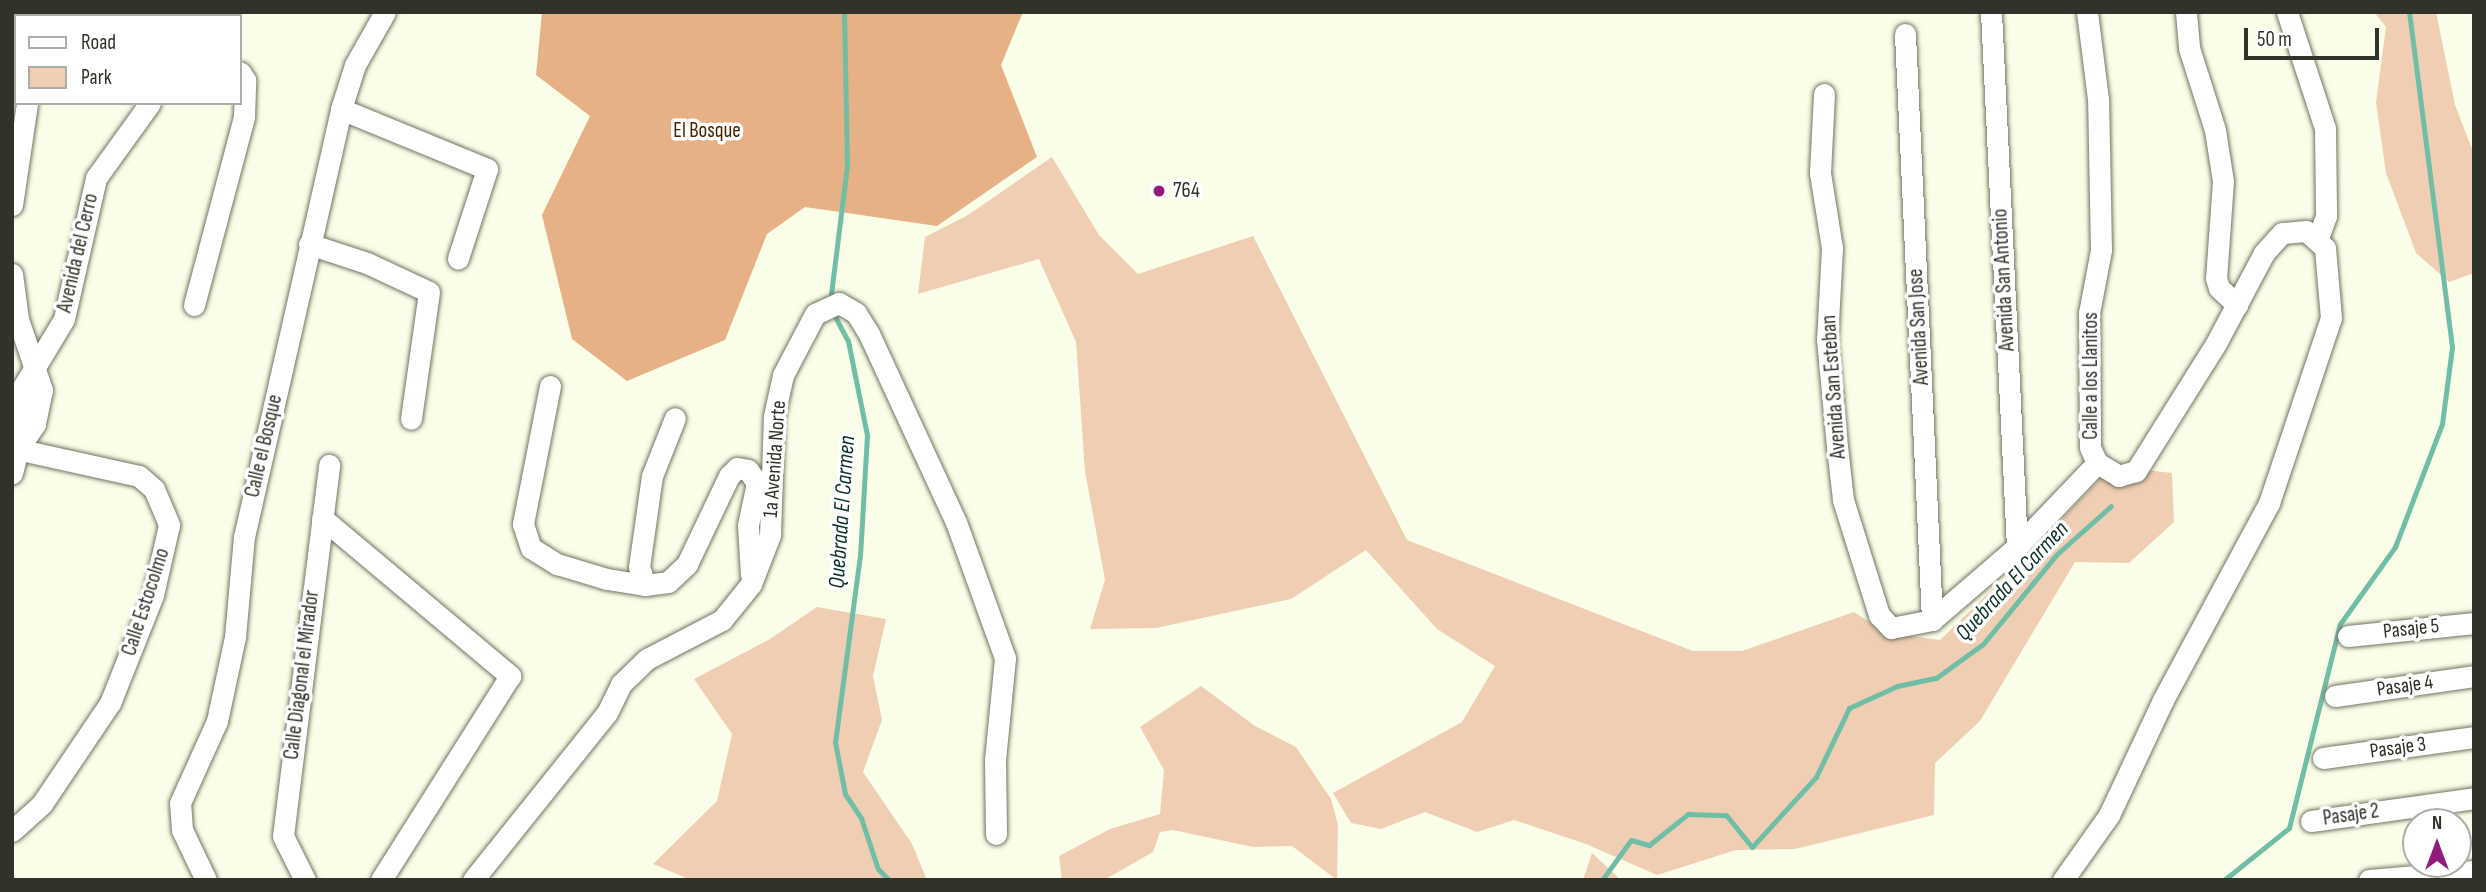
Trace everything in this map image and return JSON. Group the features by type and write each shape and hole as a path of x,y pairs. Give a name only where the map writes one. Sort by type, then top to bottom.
{"street":[{"name":"Calle el Bosque","path":"206,880 182,830 180,803 217,721 235,637 244,537 341,109 355,65 385,12"},
{"name":"Avenida San Antonio","path":"1991,12 2017,547"},
{"name":"Calle a los Llanitos","path":"2087,12 2098,99 2101,250 2089,313 2089,426 2097,463 2119,476 2136,471 2237,305 2264,253 2282,233 2306,231 2318,238"},
{"path":"2186,12 2189,48 2215,130 2223,181 2216,278 2219,288 2237,305"},
{"path":"2063,880 2109,815 2163,700 2270,503 2331,318 2325,248 2318,238 2326,216 2325,128 2287,12"},
{"name":"Avenida San Jose","path":"1905,34 1932,620"},
{"path":"194,305 244,117 245,80 242,75"},
{"name":"Avenida San Esteban","path":"1825,94 1819,173 1832,248 1827,339 1836,447 1856,545 1879,615 1891,628 1932,620"},
{"path":"12,205 27,105"},
{"name":"Avenida del Cerro","path":"34,371 64,319 96,178 149,105"},
{"path":"341,109 487,169 458,258"},
{"path":"309,244 367,263 429,292 411,419"},
{"path":"12,274 18,319 42,390 35,424 15,449 12,473"},
{"name":"1a Avenida Norte","path":"473,880 607,713 621,684 647,659 722,620 751,584 770,535 774,416 783,375 816,314 839,303 856,313 869,334 957,522 1004,658 995,760 996,834"},
{"path":"550,386 523,524 531,548 557,564 645,585 668,582 687,564 729,476 737,468 748,470 757,483 748,525 751,584"},
{"path":"645,585 639,567 653,476 675,418"},
{"name":"Calle Estocolmo","path":"12,831 42,804 110,703 153,595 169,525 154,489 139,476 15,449"},
{"path":"1932,620 2017,547 2097,463"},
{"name":"Calle Diagonal el Mirador","path":"305,880 283,836 329,465"},
{"path":"322,519 510,676 381,880"},
{"name":"Pasaje 5","path":"2348,636 2474,623"},
{"name":"Pasaje 4","path":"2335,696 2474,676"},
{"name":"Pasaje 3","path":"2323,758 2474,737"},
{"name":"Pasaje 2","path":"2311,821 2474,798"},
{"path":"2370,880 2402,878"}],"green space":[{"name":"El Bosque","path":"542,12 1023,12 1001,65 1037,157 937,226 805,207 767,234 725,340 627,381 572,339 542,215 590,116 536,75"},
{"path":"2374,12 2436,12 2455,105 2474,154 2474,273 2449,282 2416,253 2386,173 2376,102 2386,27"},
{"path":"1052,157 1099,235 1138,274 1253,236 1407,540 1693,651 1742,651 1854,612 1886,633 1940,640 2033,550 2112,466 2172,473 2174,522 2129,563 2075,562 1980,721 1935,763 1934,815 1795,849 1736,850 1657,875 1586,844 1514,820 1477,832 1425,812 1381,829 1351,823 1333,793 1462,722 1495,666 1437,629 1366,550 1291,599 1156,628 1090,629 1105,580 1085,471 1076,342 1039,259 918,294 925,237 968,215"},
{"path":"817,607 886,619 873,676 882,720 863,772 912,844 927,880 691,880 653,864 717,801 732,734 694,679 770,639"},
{"path":"1201,686 1255,726 1296,747 1331,799 1338,825 1337,880 1292,846 1253,847 1173,830 1160,832 1153,852 1104,880 1062,880 1059,856 1110,829 1160,814 1164,770 1140,727"},
{"path":"1592,853 1621,880 1583,880"}],"waterway":[{"name":"Quebrada El Carmen","path":"830,302 847,166 844,12"},
{"path":"2224,880 2289,828 2340,624 2395,547 2442,424 2452,347 2409,12"},
{"name":"Quebrada El Carmen","path":"832,311 848,341 867,435 860,555 835,742 845,794 861,818 878,869 889,880"},
{"name":"Quebrada El Carmen","path":"1602,880 1631,840 1649,845 1688,814 1726,815 1752,847 1816,777 1849,708 1897,686 1936,678 1983,644 2057,554 2111,506"}],"place":[{"name":"764","path":"1159,191"}]}
